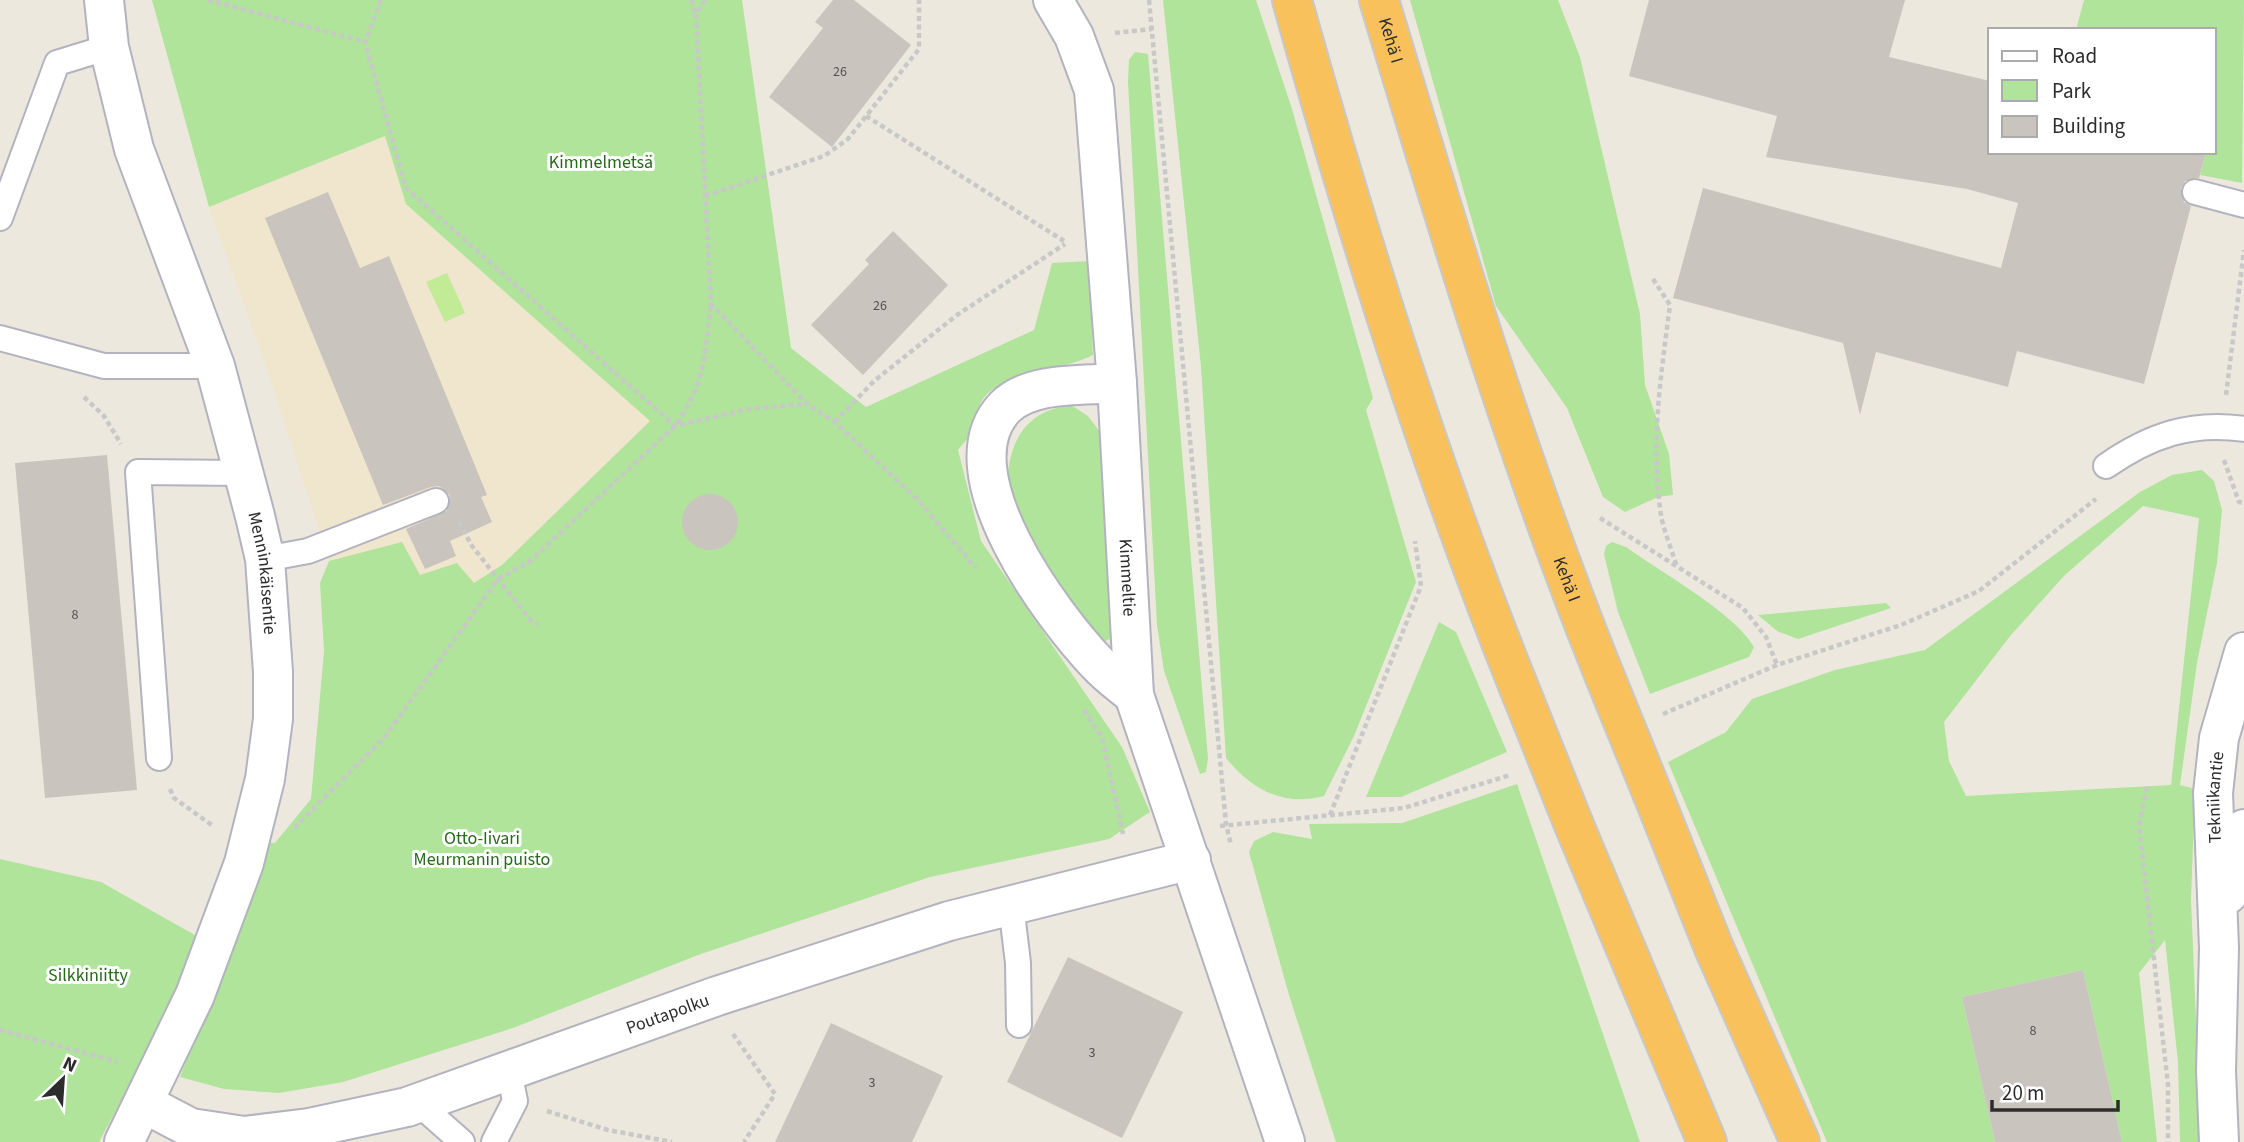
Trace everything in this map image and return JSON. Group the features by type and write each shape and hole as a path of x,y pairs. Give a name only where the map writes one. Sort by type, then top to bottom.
{"highway":[{"path":"1292,0 1407,373 1499,638 1651,1014 1707,1142"},
{"name":"Kehä I","path":"1379,0 1478,321 1573,597 1714,948 1800,1142"}],"street":[{"name":"Menninkäisentie","path":"104,0 109,47 134,149 215,366 265,559 273,719 265,779 251,834 218,938 151,1090 124,1142"},
{"name":"Kimmeltie","path":"1062,3 1094,90 1117,383 1134,695 1285,1142"},
{"path":"1117,383 1038,390 1021,397 1005,408 995,424 988,463 990,488 1004,531 1046,600 1098,665 1134,695"},
{"name":"Tekniikantie","path":"2219,1142 2216,1071 2219,948 2213,818 2232,738 2244,652"},
{"name":"Tekniikantie","path":"2219,948 2228,892 2244,829"},
{"name":"Poutapolku","path":"151,1090 191,1128 244,1136 309,1128 418,1103 512,1086 717,996 949,921 1011,905 1186,847"}],"lane":[{"path":"0,218 57,63 109,47"},
{"path":"2195,192 2244,205"},
{"path":"0,338 104,366 215,366"},
{"path":"2106,466 2138,446 2172,431 2233,427"},
{"path":"159,758 138,472 243,473"},
{"path":"265,559 308,551 436,501"},
{"path":"1011,905 1018,963 1019,1025"},
{"path":"494,1142 512,1086"},
{"path":"418,1103 462,1142"}],"path":[{"path":"208,0 365,42"},
{"path":"381,0 365,42 406,188 675,426"},
{"path":"159,758 174,797 214,827 251,834 277,834 299,827 384,738 498,579 529,562 675,426 693,401 703,369 711,304 696,14 691,0"},
{"path":"696,14 705,0"},
{"path":"705,196 824,156 848,139 919,49 919,0"},
{"path":"1149,0 1226,824 1232,850"},
{"path":"835,422 874,381 957,315 1068,243 866,116"},
{"path":"2244,250 2233,427 2220,449 2239,502 2244,503"},
{"path":"1653,279 1670,304 1657,397 1655,451 1662,517 1677,566"},
{"path":"711,304 807,404 835,422 917,499 980,572"},
{"path":"76,390 104,416 138,472"},
{"path":"675,426 748,409 807,404"},
{"path":"1656,717 1777,665 1901,625 1979,591 2099,496"},
{"path":"436,501 445,519 456,515 498,579 533,623 538,624"},
{"path":"1600,518 1743,608 1766,637 1777,665"},
{"path":"1330,815 1421,586 1415,541"},
{"path":"1082,706 1102,738 1124,836"},
{"path":"1186,847 1226,824 1404,808 1514,774"},
{"path":"2147,786 2139,825 2165,1060 2168,1142"},
{"path":"717,996 736,1040 775,1094 744,1142"},
{"path":"0,1030 59,1044 151,1090"},
{"path":"512,1086 608,1130 672,1142"}],"shaded area":[{"path":"385,136 406,204 650,421 502,565 474,583 420,576 346,559 329,561 265,363 209,207"}],"green space":[{"path":"152,0 742,0 791,348 866,407 1034,330 1052,263 1089,261 1093,355 1009,381 987,394 969,435 958,450 981,541 1122,747 1150,812 1109,839 930,877 698,955 513,1028 343,1082 279,1093 224,1089 180,1077 246,907 263,842 275,843 311,799 324,651 320,583 329,561 402,542 420,575 457,563 474,583 502,565 650,421 406,204 385,136 209,207"},
{"path":"1163,0 1256,0 1292,109 1373,398 1366,410 1416,582 1354,736 1324,796 1309,799 1269,793 1246,779 1226,758 1201,367"},
{"path":"1410,0 1558,0 1580,57 1640,314 1645,385 1669,454 1673,495 1658,497 1625,512 1603,497 1567,408 1496,306"},
{"path":"2084,0 2244,0 2242,183 2200,175 2205,154 2216,154 2216,28 2077,28"},
{"path":"1135,52 1148,54 1208,758 1206,772 1200,774 1164,671 1157,625 1128,82 1129,60"},
{"path":"447,273 465,313 445,322 426,282"},
{"path":"1071,405 1088,416 1103,436 1113,638 1094,645 1007,500 1009,466 1018,437 1038,416"},
{"path":"2202,470 2214,481 2222,510 2217,563 2197,663 2180,785 2195,789 2191,899 2201,1142 2180,1142 2178,1062 2165,940 2139,973 2157,1142 2122,1142 2083,970 1962,997 1995,1142 1827,1142 1668,762 1726,732 1752,699 1835,670 1925,650 2140,492 2172,475","holes":["2143,506 2199,518 2171,785 1966,796 1949,761 1944,722 2011,635 2064,576"]},
{"path":"1612,542 1626,547 1731,620 1754,647 1749,657 1650,694 1618,612 1604,554 1606,546"},
{"path":"1886,603 1891,608 1798,639 1777,631 1758,615"},
{"path":"1439,622 1456,632 1507,752 1401,797 1366,797"},
{"path":"1517,784 1640,1142 1336,1142 1289,995 1249,852 1254,841 1273,832 1312,839 1309,824 1402,823"},
{"name":"Silkkiniitty","path":"0,859 101,882 200,938 158,1031 99,1142 0,1142"}],"building":[{"path":"833,0 854,0 911,45 832,147 769,97 823,28 815,22"},
{"path":"1649,0 1905,0 1889,57 1988,81 1988,154 2205,154 2199,178 2185,181 2181,189 2184,202 2191,206 2144,384 2017,351 2008,387 1876,352 1860,415 1843,343 1673,298 1703,188 2001,268 2018,203 1967,189 1766,157 1777,116 1629,76"},
{"path":"328,192 360,268 389,256 487,495 481,497 492,522 450,541 456,556 425,569 406,529 447,511 450,495 439,486 431,487 383,505 265,218"},
{"path":"893,231 948,285 863,375 811,325 869,264 865,260"},
{"path":"107,455 137,790 45,798 15,463"},
{"path":"710,494 721,496 730,502 736,511 736,533 730,542 721,548 710,550 699,548 690,542 684,533 682,522 684,511 690,502 699,496"},
{"path":"1068,957 1183,1012 1122,1138 1007,1082"},
{"path":"2083,970 2122,1142 1995,1142 1962,997"},
{"path":"831,1023 943,1076 912,1142 775,1142"}],"park label":[{"name":"Kimmelmetsä","path":"601,162"},
{"name":"Otto-Iivari Meurmanin puisto","path":"482,848"}]}
